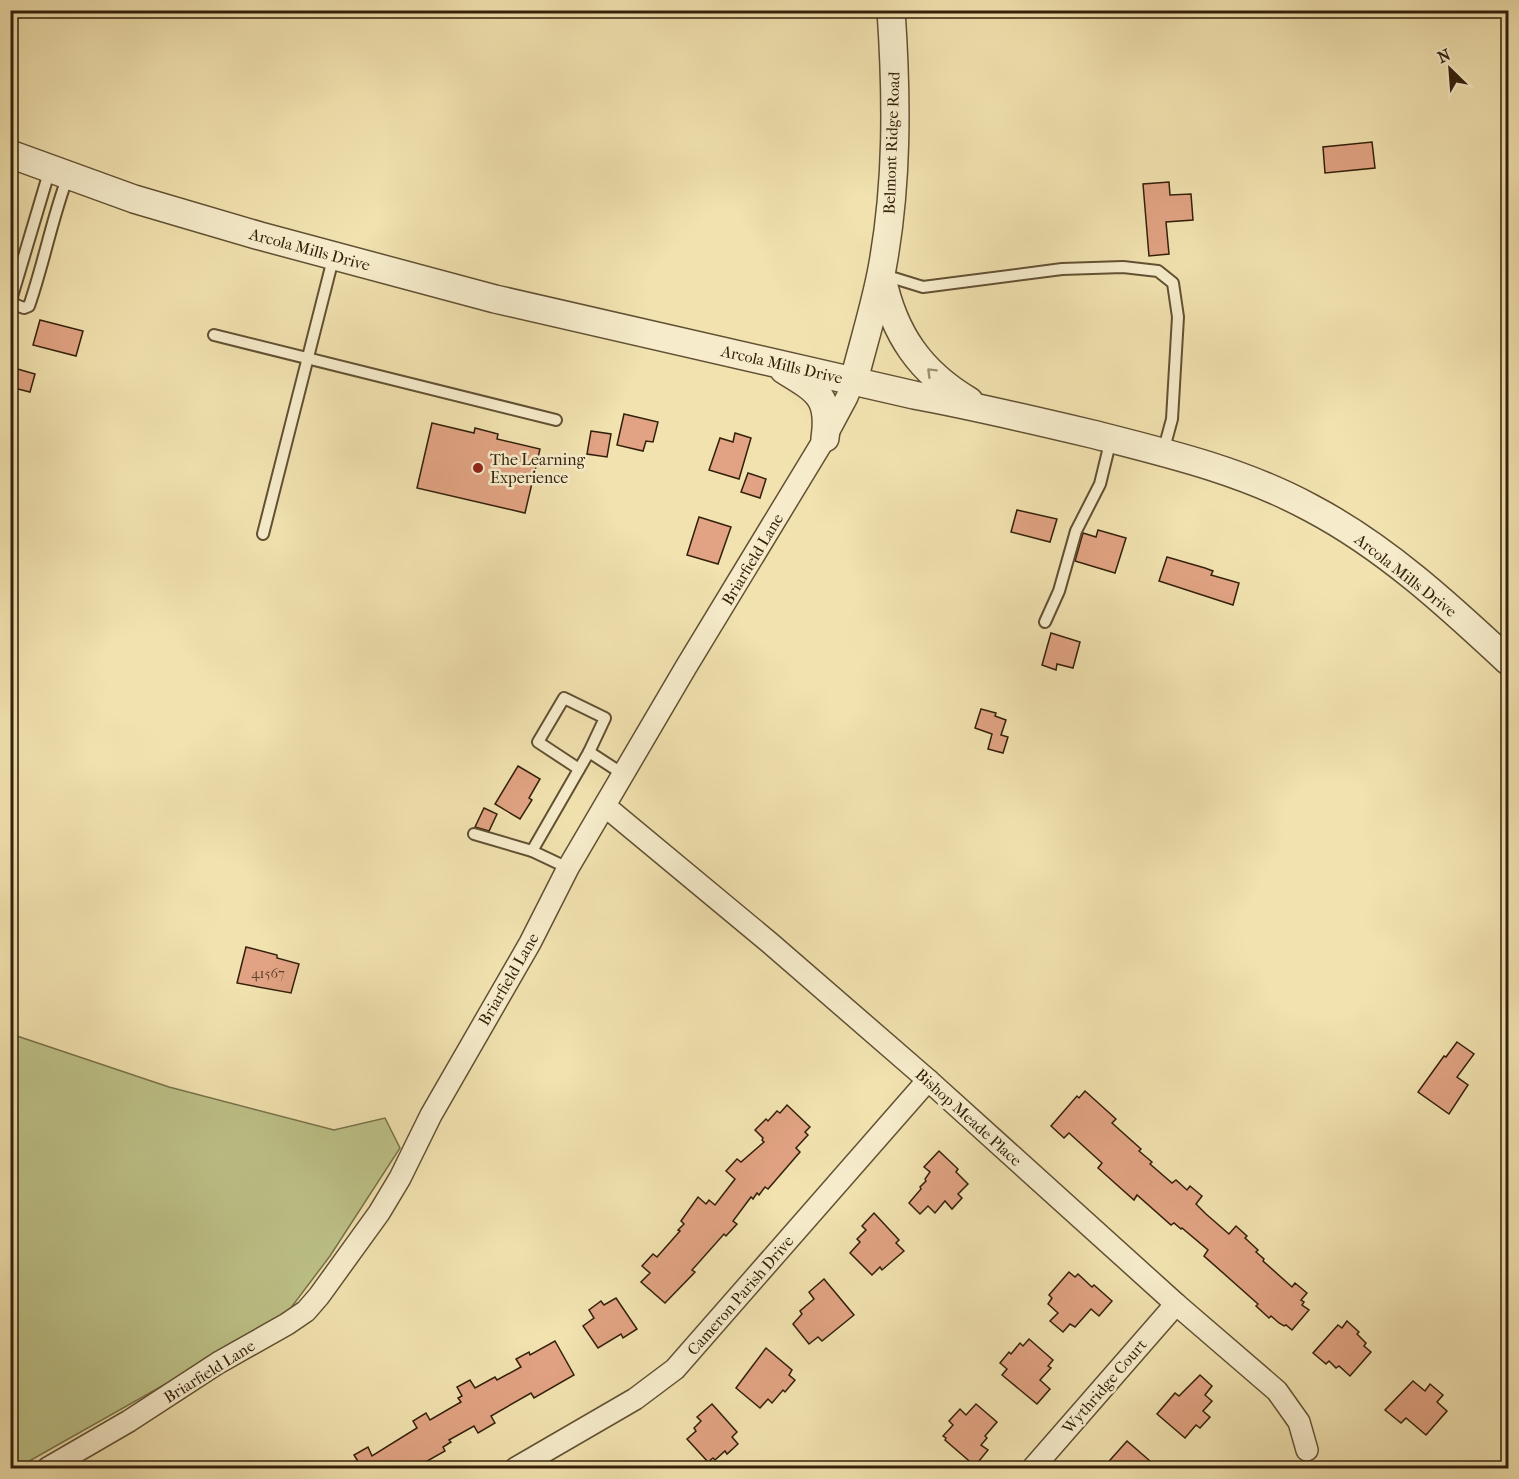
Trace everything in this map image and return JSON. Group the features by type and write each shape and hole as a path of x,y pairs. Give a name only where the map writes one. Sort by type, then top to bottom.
{"street":[{"name":"Belmont Ridge Road","path":"854,380 881,274 894,172 891,10"},
{"name":"Arcola Mills Drive","path":"10,154 134,199 495,299 914,395 978,407 1182,456 1266,486 1312,508 1372,544 1430,591 1509,662"},
{"path":"881,274 892,315 902,337 935,377 978,407"},
{"path":"768,360 810,386 821,398 827,412 825,438"},
{"name":"Briarfield Lane","path":"48,1468 129,1421 306,1311 379,1213 400,1178 431,1115 530,943 568,868 825,438 854,380"},
{"name":"Bishop Meade Place","path":"605,806 770,943 928,1080 1176,1304 1277,1391 1299,1422 1307,1450"},
{"name":"Cameron Parish Drive","path":"516,1468 635,1399 675,1369 928,1080"},
{"name":"Wythridge Court","path":"1033,1468 1176,1304"}],"lane":[{"path":"59,172 60,197 38,280 29,306 24,308 15,305 11,300 59,172"},
{"path":"263,534 334,255"},
{"path":"881,274 922,287 1062,269 1123,267 1158,271 1173,283 1178,317 1172,419 1163,452"},
{"path":"214,335 556,420"},
{"path":"1045,622 1059,591 1077,531 1100,484 1111,439"},
{"path":"532,850 589,752 605,718 564,698 538,742 579,768"},
{"path":"589,752 623,774"},
{"path":"474,834 532,850 568,868"}],"green space":[{"path":"11,1034 169,1087 334,1130 385,1118 400,1148 330,1256 284,1317 17,1468 11,1468"}],"building":[{"path":"1372,142 1375,168 1325,173 1323,147"},
{"path":"1169,182 1170,195 1191,194 1193,220 1166,222 1169,254 1149,256 1143,184"},
{"path":"40,320 83,331 76,356 33,345"},
{"path":"14,368 35,374 30,392 10,387"},
{"path":"624,414 658,422 653,442 646,441 643,451 617,445"},
{"name":"The Learning Experience","path":"432,423 474,433 475,428 498,434 497,439 540,449 525,513 417,488"},
{"path":"591,431 611,434 607,457 587,454"},
{"path":"735,433 751,438 739,479 709,470 720,438 733,442"},
{"path":"748,473 766,479 760,498 741,492"},
{"path":"1017,510 1057,519 1050,542 1011,532"},
{"path":"699,517 731,527 718,564 687,555"},
{"path":"1098,530 1126,538 1115,573 1075,561 1083,533 1096,537"},
{"path":"1167,557 1205,568 1213,571 1211,575 1239,583 1233,605 1159,581"},
{"path":"1051,633 1080,642 1073,668 1057,664 1056,670 1042,665"},
{"path":"981,709 996,713 995,716 1006,720 1001,735 1008,737 1003,753 988,749 992,734 975,728"},
{"path":"518,766 540,779 529,798 532,800 520,819 495,804"},
{"path":"484,808 497,814 489,831 475,827"},
{"path":"246,947 277,955 277,958 299,964 291,993 237,983"},
{"path":"1457,1042 1474,1054 1457,1077 1468,1085 1449,1114 1418,1092"},
{"path":"1085,1091 1116,1119 1112,1123 1141,1149 1139,1151 1152,1162 1150,1164 1172,1183 1176,1180 1187,1190 1190,1186 1202,1196 1196,1204 1206,1214 1229,1234 1236,1226 1258,1250 1256,1252 1264,1259 1263,1261 1292,1287 1295,1283 1307,1293 1301,1300 1304,1302 1302,1305 1309,1310 1292,1330 1271,1316 1269,1318 1256,1306 1258,1304 1204,1256 1208,1250 1182,1228 1174,1223 1171,1225 1137,1195 1134,1200 1098,1168 1102,1163 1069,1133 1064,1138 1051,1126 1077,1096 1079,1098"},
{"path":"787,1105 810,1127 805,1132 808,1135 796,1148 800,1152 768,1189 765,1187 759,1195 757,1193 753,1199 751,1197 733,1221 737,1224 726,1236 724,1234 692,1270 695,1272 665,1303 641,1282 650,1273 642,1266 653,1254 657,1257 680,1231 678,1230 684,1224 681,1221 698,1197 706,1204 709,1200 715,1205 735,1179 726,1171 737,1159 741,1162 764,1142 755,1130 777,1111 780,1113"},
{"path":"939,1151 958,1169 956,1172 968,1184 958,1194 962,1198 952,1209 945,1201 935,1213 928,1206 920,1214 909,1203 921,1189 920,1187 930,1172 924,1167"},
{"path":"874,1213 899,1240 896,1243 904,1251 882,1270 880,1267 872,1275 850,1253 860,1242 857,1239 866,1230 862,1226"},
{"path":"1069,1272 1075,1277 1078,1274 1112,1301 1099,1316 1091,1309 1075,1327 1070,1324 1063,1332 1050,1321 1058,1313 1048,1304 1052,1298 1049,1295"},
{"path":"824,1279 854,1315 822,1341 818,1337 809,1344 793,1324 802,1314 800,1311 814,1299 809,1292"},
{"path":"616,1298 637,1329 623,1338 621,1334 598,1348 583,1326 594,1318 589,1310 601,1301 604,1305"},
{"path":"1347,1321 1359,1332 1357,1334 1366,1343 1364,1346 1371,1352 1350,1376 1339,1366 1336,1368 1329,1361 1326,1364 1313,1353 1338,1325 1342,1328"},
{"path":"1029,1339 1053,1360 1048,1366 1051,1368 1040,1380 1050,1389 1037,1404 1002,1375 1007,1369 1000,1363 1009,1352 1011,1354 1020,1343 1023,1346"},
{"path":"555,1341 574,1375 534,1398 531,1393 491,1416 495,1423 478,1433 474,1426 449,1440 451,1442 443,1447 445,1451 415,1468 350,1468 359,1463 354,1455 368,1447 372,1456 417,1428 413,1421 426,1413 430,1420 461,1402 458,1398 462,1396 457,1387 470,1380 475,1388 495,1377 497,1380 521,1367 516,1359 529,1352 530,1355"},
{"path":"766,1348 792,1370 789,1375 795,1380 772,1403 768,1399 760,1408 736,1388"},
{"path":"1200,1375 1212,1386 1205,1395 1212,1401 1203,1411 1210,1417 1200,1428 1196,1425 1185,1438 1157,1414 1175,1393 1179,1396"},
{"path":"1413,1381 1425,1391 1430,1384 1443,1395 1437,1402 1447,1411 1426,1435 1406,1418 1401,1423 1385,1410"},
{"path":"712,1404 737,1432 732,1437 738,1444 727,1454 725,1451 715,1460 713,1458 708,1462 687,1439 696,1431 694,1428 701,1421 697,1417"},
{"path":"976,1404 997,1422 985,1436 987,1438 981,1445 988,1450 975,1466 943,1436 953,1425 949,1421 960,1409 966,1415"},
{"path":"1127,1441 1158,1468 1103,1468"}],"place":[{"name":"The Learning Experience","path":"478,468"}]}
